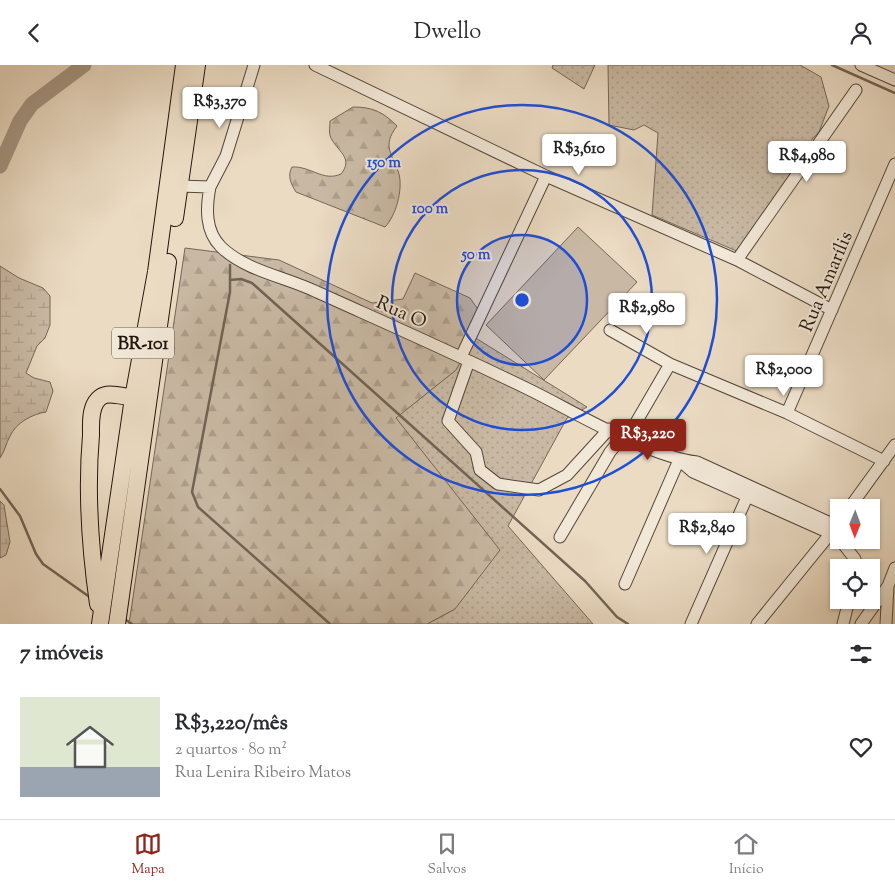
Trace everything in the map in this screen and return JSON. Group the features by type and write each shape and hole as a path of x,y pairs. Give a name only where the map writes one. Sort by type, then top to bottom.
{"highway":[{"name":"BR-101","path":"100,622 133,398 156,272 184,65"},
{"name":"BR-101","path":"118,624 197,65"},
{"path":"100,622 89,520 89,473 94,405 103,395 133,398 139,401 142,407 121,547 124,571"}],"street":[{"name":"Rua O","path":"254,65 226,157 210,187 207,204 208,223 212,236 230,255 242,262 309,288 465,359 627,438 679,460"},
{"path":"315,65 546,175 736,260 832,310"},
{"path":"861,65 876,68 895,80"},
{"path":"736,260 856,90"},
{"name":"Rua Amarílis","path":"787,413 895,164"},
{"path":"546,175 465,359 448,421 476,452 480,469 498,484 539,490 567,475 609,429"},
{"path":"179,186 210,187"},
{"path":"610,330 670,364 787,413 884,461"},
{"path":"560,537 610,452 619,441 627,438 670,364"},
{"path":"856,499 895,445"},
{"path":"679,460 693,472 823,530 830,531"},
{"path":"679,460 697,462 830,524"},
{"path":"625,584 679,460"},
{"path":"691,624 747,497"},
{"path":"757,624 830,542"},
{"path":"861,624 888,586 895,569"},
{"path":"886,624 888,586"},
{"path":"843,624 847,609"}],"green space":[{"path":"553,65 595,65 584,89 552,68"},
{"path":"608,65 800,65 821,77 829,106 819,132 807,145 795,171 739,252 652,215 658,133 644,125 634,130 609,125"},
{"path":"353,107 377,111 397,126 392,133 389,145 399,174 400,187 395,209 385,227 296,192 290,180 292,167 299,167 328,176 341,174 346,160 331,138 330,121"},
{"path":"578,227 637,282 544,380 486,325"},
{"path":"185,248 279,260 372,303 403,299 415,273 470,298 484,318 456,370 396,418 500,550 455,609 427,624 129,624"},
{"path":"0,266 19,278 43,288 50,296 50,325 45,338 37,346 26,373 34,378 50,382 53,391 46,412 30,417 16,427 0,458"},
{"path":"474,337 587,407 567,418 508,526 593,624 427,624 455,609 395,418 456,370"},
{"path":"0,501 4,505 10,542 6,555 0,558"}],"waterway":[{"path":"0,166 20,121 32,104 84,65"},
{"path":"832,65 895,93"},
{"path":"230,265 230,292 192,492 198,507 330,624"},
{"path":"230,280 241,279 252,283 585,581 617,617 628,624"},
{"path":"0,489 20,516 36,554 43,564 91,598"},
{"path":"123,618 132,624"}]}
